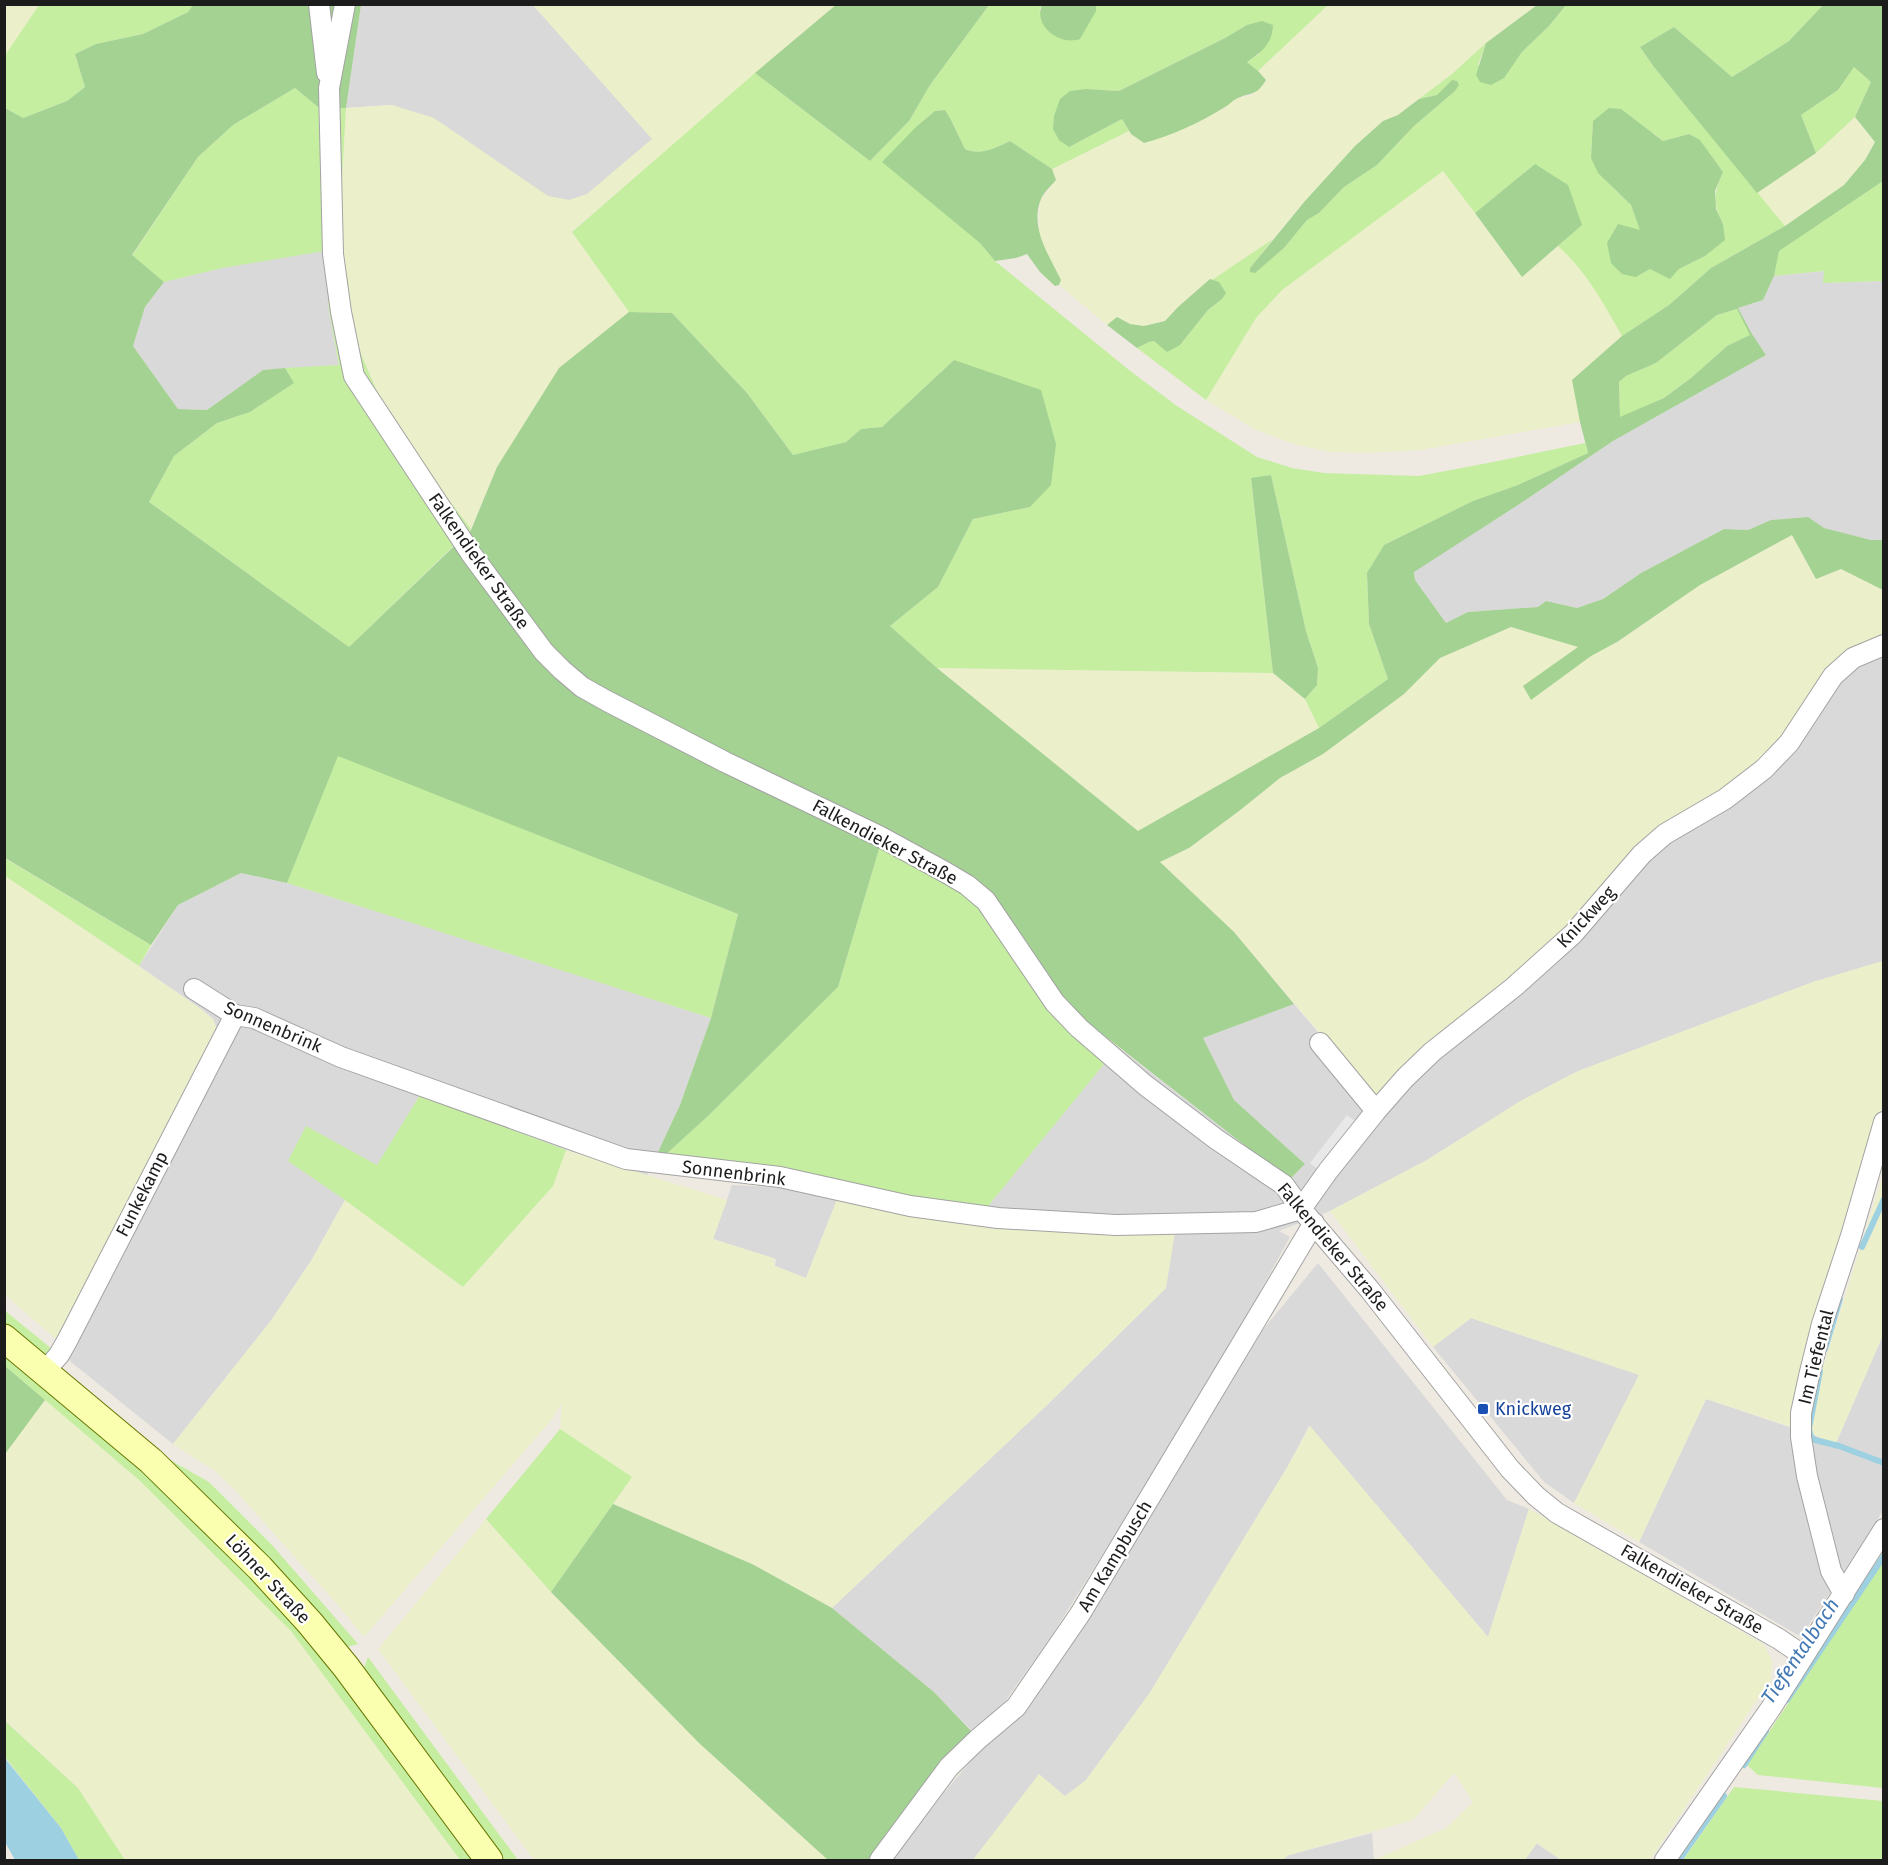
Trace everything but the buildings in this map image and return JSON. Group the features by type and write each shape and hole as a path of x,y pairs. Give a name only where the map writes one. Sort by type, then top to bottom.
{"main road":[{"name":"Löhner Straße","path":"4,1338 151,1461 260,1568 346,1667 489,1860"}],"street":[{"path":"319,4 329,88"},
{"name":"Falkendieker Straße","path":"345,4 329,88 333,254 341,312 354,375 472,555 544,652 582,687 607,701 725,762 879,836 967,885 986,901 1055,1003 1079,1028 1154,1092 1216,1139 1284,1185 1510,1468 1536,1496 1557,1513 1779,1639 1804,1656"},
{"name":"Knickweg","path":"1308,1216 1328,1171 1405,1078 1432,1052 1514,987 1573,934 1642,854 1665,834 1725,799 1764,769 1789,743 1833,676 1853,658 1884,645"},
{"name":"Sonnenbrink","path":"194,989 235,1015 254,1018 341,1057 626,1159 780,1177 910,1206 998,1218 1116,1225 1256,1222 1308,1216"},
{"name":"Funkekamp","path":"45,1371 59,1355 67,1341 235,1015"},
{"path":"1320,1043 1376,1111"},
{"name":"Im Tiefental","path":"1845,1594 1831,1571 1807,1476 1801,1437 1801,1413 1822,1324 1851,1236 1884,1122"},
{"name":"Am Kampbusch","path":"879,1860 950,1767 978,1739 1016,1707 1050,1660 1080,1614 1308,1216"},
{"path":"1665,1860 1771,1708 1884,1529"}],"shaded area":[{"path":"361,5 533,5 653,139 587,195 569,201 548,196 392,105 346,108"},
{"path":"324,250 329,311 339,365 263,370 207,410 178,409 133,346 145,307 164,282 222,268"},
{"path":"1825,271 1823,283 1883,281 1883,540 1871,540 1823,528 1808,517 1771,520 1748,530 1724,529 1641,573 1603,599 1577,608 1546,601 1538,607 1468,612 1446,623 1415,580 1414,571 1613,441 1766,355 1738,308 1763,300 1774,276"},
{"path":"1883,639 1883,961 1813,982 1576,1072 1519,1102 1427,1160 1330,1211 1279,1231 1290,1237 1257,1297 1122,1523 1051,1637 1001,1707 971,1730 934,1692 832,1608 1046,1406 1166,1288 984,1211 1118,1047 1289,1180 1305,1164 1234,1100 1203,1038 1294,1004 1374,1098 1570,929 1634,848"},
{"path":"241,873 287,883 711,1018 680,1105 647,1175 566,1150 420,1095 377,1165 288,1161 345,1200 311,1261 270,1322 173,1444 66,1358 167,1164 216,1027 213,1019 201,1009 139,966 178,905"},
{"path":"1347,1115 1358,1123 1320,1171 1310,1163"},
{"path":"732,1185 798,1188 838,1197 806,1278 775,1266 776,1259 713,1239"},
{"path":"1318,1263 1507,1500 1529,1509 1488,1637 1309,1426 1288,1466 1149,1694 1086,1780 1065,1797 1039,1775 973,1860 893,1860 943,1794 987,1742 1021,1714 1094,1610 1250,1345"},
{"path":"1471,1318 1640,1375 1574,1503 1544,1482 1433,1347"},
{"path":"1883,1335 1883,1511 1801,1637 1639,1542 1706,1399 1836,1443"},
{"path":"1372,1833 1374,1860 1282,1860 1289,1855"},
{"path":"1536,1843 1561,1860 1525,1860"}],"green space":[{"path":"837,4 989,5 930,85 909,121 870,161 755,73"},
{"path":"5,5 39,5 5,57"},
{"path":"39,5 193,5 188,12 143,34 96,44 75,54 85,87 67,101 23,118 5,108 4,57"},
{"path":"193,5 361,5 346,108 318,107 295,88 233,125 198,157 132,255 164,282 145,307 133,346 178,409 207,410 263,370 285,368 294,383 250,412 217,423 174,456 149,502 349,647 471,530 497,467 559,368 629,312 672,313 747,393 793,455 846,442 861,429 882,427 954,360 1041,390 1056,444 1051,485 1030,507 973,519 938,587 890,626 937,668 1138,831 1319,728 1388,679 1369,624 1367,573 1384,545 1473,501 1518,485 1588,453 1572,380 1622,336 1669,305 1711,268 1785,226 1844,185 1865,160 1875,142 1855,117 1871,82 1854,67 1838,90 1801,115 1816,153 1757,193 1640,47 1674,27 1732,77 1789,41 1823,5 1883,5 1883,181 1779,251 1774,276 1763,300 1738,308 1766,355 1613,441 1414,572 1415,580 1446,623 1468,612 1538,607 1546,601 1577,608 1603,599 1641,573 1724,529 1748,530 1771,520 1808,517 1824,528 1871,540 1883,540 1883,590 1841,569 1816,579 1792,535 1700,585 1617,642 1591,656 1531,700 1523,686 1578,647 1511,627 1440,658 1404,694 1323,754 1280,778 1189,848 1160,862 1234,932 1294,1004 1203,1038 1234,1100 1305,1164 1289,1180 1087,1022 1040,970 992,895 885,829 838,987 707,1117 664,1156 657,1154 680,1105 711,1018 738,914 338,756 287,883 241,873 178,905 151,945 5,858 5,108 23,118 67,101 85,87 75,54 96,44 143,34 188,12","holes":["1737,309 1750,335 1727,346 1664,398 1620,417 1619,382 1626,376 1656,363 1717,315"]},
{"path":"533,5 837,5 572,231 629,312 559,368 497,467 471,529 425,469 394,423 375,387 356,342 348,304 340,214 346,108 392,105 434,118 548,196 569,200 587,194 652,139"},
{"path":"989,5 1042,5 1039,11 1096,11 1096,5 1328,5 1258,71 1247,62 1260,53 1247,25 1119,91 1086,89 1069,147 1122,119 1129,131 1052,169 1010,141 982,151 965,149 944,110 935,111 917,126 980,243 995,261 1177,406 1257,457 1292,468 1324,473 1419,476 1585,443 1588,453 1518,485 1473,501 1384,545 1367,574 1369,624 1388,679 1319,728 1305,699 1317,685 1318,668 1306,631 1271,475 1251,479 1273,673 937,668 890,626 938,587 973,519 1030,507 954,360 882,427 861,429 846,442 793,455 747,393 672,313 629,312 572,232 755,73 870,161 909,121 930,85"},
{"path":"1042,5 1096,5 1096,11 1080,39 1064,40 1045,27 1040,13"},
{"path":"1328,5 1537,5 1486,43 1452,74 1398,115 1383,121 1355,146 1273,239 1212,280 1210,279 1165,321 1144,326 1130,324 1117,317 1107,325 1059,285 1061,280 1046,253 1039,233 1040,201 1056,180 1052,169 1129,131 1131,134 1189,126 1226,107 1235,99 1252,95 1266,80 1258,71"},
{"path":"1537,5 1566,5 1549,26 1522,52 1504,78 1491,85 1480,82 1476,75 1486,43"},
{"path":"1566,5 1823,5 1789,41 1732,77 1674,27 1640,47 1785,226 1711,268 1669,305 1622,336 1586,277 1558,246 1582,224 1535,164 1475,213 1443,171 1282,290 1256,318 1206,400 1137,348 1155,341 1159,344 1180,345 1208,310 1222,299 1219,282 1212,280 1273,239 1250,268 1255,272 1284,248 1307,220 1319,213 1344,187 1377,165 1414,126 1455,91 1419,99 1452,74 1486,43 1478,65 1504,77 1522,52 1549,26","holes":["1593,122 1655,134 1663,141 1689,134 1700,141 1723,172 1716,198 1717,210 1723,224 1705,256 1679,269 1670,278 1650,269 1636,277 1641,231 1631,205 1614,189 1591,158"]},
{"path":"1262,21 1273,25 1271,38 1262,51 1247,62 1266,80 1256,92 1236,99 1216,113 1186,128 1144,143 1131,134 1122,119 1069,147 1059,140 1053,129 1054,116 1060,99 1070,91 1086,89 1119,91 1247,25"},
{"path":"1854,67 1871,82 1855,117 1816,153 1801,115 1838,90"},
{"path":"1452,80 1457,81 1459,85 1455,91 1414,126 1377,165 1344,187 1319,213 1307,220 1284,248 1255,273 1250,272 1250,268 1305,201 1355,146 1383,121 1398,115 1419,99 1437,95"},
{"path":"295,88 318,107 346,108 340,214 348,304 356,342 375,387 394,423 425,469 471,529 349,647 149,502 174,456 217,423 250,412 293,382 285,368 339,365 329,311 324,251 222,268 164,282 132,256 198,157 233,125"},
{"path":"1609,108 1621,109 1663,141 1689,134 1700,140 1723,172 1715,191 1716,209 1723,224 1725,240 1705,256 1679,269 1670,279 1650,269 1636,277 1622,274 1611,263 1607,243 1618,224 1640,230 1631,205 1598,173 1591,158 1593,121"},
{"path":"945,110 965,149 982,151 1010,141 1052,169 1056,180 1041,199 1038,220 1042,241 1061,280 1059,285 1055,286 1040,272 1027,254 995,261 980,243 882,162 935,111"},
{"path":"1855,117 1875,142 1865,160 1844,185 1785,226 1757,193 1816,153"},
{"path":"1535,164 1568,185 1582,225 1522,277 1475,213"},
{"path":"1443,170 1522,277 1558,246 1571,257 1597,292 1622,336 1573,380 1580,422 1420,450 1368,453 1330,452 1294,444 1254,429 1206,400 1256,318 1282,290"},
{"path":"1883,181 1882,281 1823,283 1824,271 1774,276 1778,251"},
{"path":"1210,279 1219,282 1226,293 1208,310 1180,345 1167,352 1154,341 1137,348 1107,325 1117,317 1130,324 1144,326 1165,321"},
{"path":"1737,309 1751,335 1727,346 1664,398 1620,418 1619,382 1626,376 1656,363 1717,315"},
{"path":"1271,475 1306,631 1318,668 1317,685 1305,699 1273,673 1251,478"},
{"path":"1792,535 1816,579 1841,569 1883,590 1883,639 1758,763 1721,794 1663,826 1634,848 1571,929 1375,1098 1234,932 1160,862 1189,848 1280,778 1323,754 1404,694 1440,658 1511,627 1579,647 1524,686 1617,642 1700,585"},
{"path":"937,668 1273,673 1305,699 1319,728 1138,831"},
{"path":"337,755 738,914 711,1018 287,883"},
{"path":"885,829 950,866 1087,1022 1118,1047 984,1211 664,1156 707,1117 838,987"},
{"path":"4,858 151,945 139,966 5,876"},
{"path":"4,876 201,1009 213,1019 216,1027 57,1340 5,1295"},
{"path":"1883,961 1883,1103 1792,1427 1706,1399 1639,1542 1574,1503 1639,1375 1471,1318 1433,1347 1330,1211 1427,1160 1519,1102 1576,1072 1813,982"},
{"path":"420,1095 566,1150 553,1186 463,1287 288,1161 306,1126 377,1165"},
{"path":"566,1150 727,1200 713,1239 773,1258 775,1266 806,1278 838,1197 972,1225 1111,1233 1175,1232 1166,1288 1046,1406 832,1608 752,1564 613,1504 631,1477 560,1429 562,1403 552,1419 364,1637 235,1490 215,1471 173,1444 270,1322 311,1261 345,1200 463,1287 553,1186"},
{"path":"1883,1175 1883,1335 1836,1443 1811,1434 1814,1396"},
{"path":"4,1310 52,1349 50,1354 38,1353 5,1326"},
{"path":"4,1353 144,1471 279,1602 336,1672 475,1860 460,1860 291,1631 138,1479 5,1366"},
{"path":"5,1366 45,1400 5,1454"},
{"path":"64,1370 172,1461 209,1482 272,1545 358,1644 343,1648 65,1375"},
{"path":"45,1400 138,1479 291,1631 460,1860 125,1860 78,1788 5,1720 4,1454"},
{"path":"1310,1426 1488,1637 1529,1509 1763,1644 1772,1660 1771,1679 1650,1860 1561,1860 1537,1843 1525,1860 1374,1860 1446,1828 1473,1802 1454,1773 1413,1820 1289,1855 1282,1860 973,1860 1039,1774 1065,1796 1086,1780 1149,1694"},
{"path":"560,1429 632,1477 551,1592 486,1519"},
{"path":"613,1504 752,1564 832,1608 934,1692 974,1734 881,1848 868,1860 828,1860 699,1743 551,1592"},
{"path":"486,1519 551,1592 699,1743 828,1860 534,1860 378,1649"},
{"path":"1883,1561 1883,1788 1758,1775 1747,1765"},
{"path":"368,1657 518,1860 501,1860 362,1673"},
{"path":"4,1720 78,1788 125,1860 79,1860 61,1828 5,1757"},
{"path":"1734,1787 1883,1801 1883,1860 1683,1860"}],"water":[{"path":"4,1757 61,1828 79,1860 15,1860 5,1842"}],"waterway":[{"name":"Tiefentalbach","path":"1862,1247 1884,1199"},
{"name":"Tiefentalbach","path":"1825,1349 1840,1299"},
{"name":"Tiefentalbach","path":"1820,1371 1809,1429 1811,1437 1884,1463"},
{"name":"Tiefentalbach","path":"1787,1700 1884,1556"},
{"name":"Tiefentalbach","path":"1744,1765 1766,1731"},
{"name":"Tiefentalbach","path":"1679,1860 1724,1796"}],"place":[{"name":"Knickweg","path":"1483,1409"}]}
